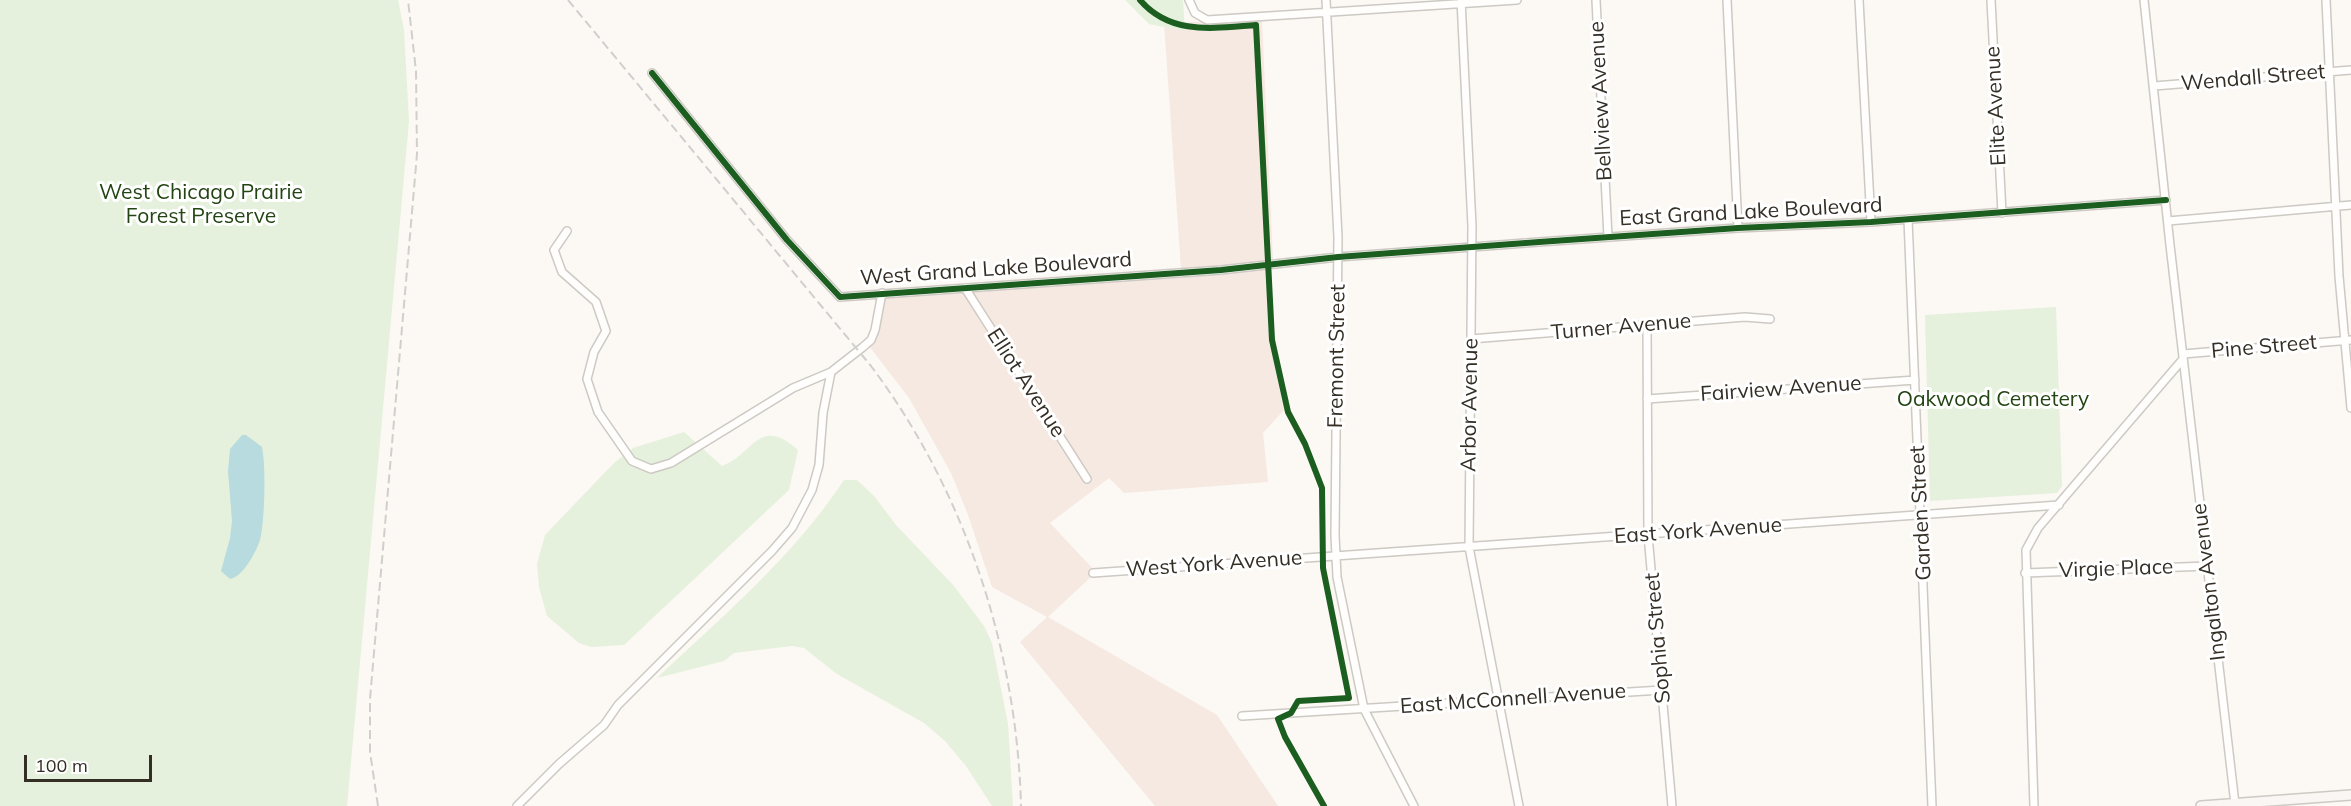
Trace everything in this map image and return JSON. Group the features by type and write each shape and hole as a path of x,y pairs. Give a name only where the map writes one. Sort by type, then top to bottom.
{"main road":[{"path":"2201,806 2351,795"}],"street":[{"path":"1189,0 1195,13 1203,18 1214,20 1517,0"},
{"name":"Fremont Street","path":"1326,0 1338,256 1337,577 1364,709 1414,806"},
{"name":"Bellview Avenue","path":"1596,0 1608,237"},
{"path":"1727,0 1738,228"},
{"path":"1859,0 1871,222"},
{"name":"Elite Avenue","path":"1991,0 2002,213"},
{"name":"Ingalton Avenue","path":"2144,0 2235,804"},
{"path":"2326,0 2335,206 2348,340 2351,408"},
{"name":"Arbor Avenue","path":"1461,2 1472,247 1469,547 1519,806"},
{"name":"Wendall Street","path":"2154,86 2351,70"},
{"name":"West Grand Lake Boulevard","path":"652,72 787,240 840,297 1221,270 1338,256"},
{"name":"East Grand Lake Boulevard","path":"1338,256 1738,228 1871,222 2166,200"},
{"path":"2168,221 2351,205"},
{"name":"Garden Street","path":"1908,219 1922,515 1932,806"},
{"name":"West Grand Lake Boulevard","path":"567,231 554,250 562,272 596,302 606,331 594,352 587,379 598,412 632,460 651,469 671,463 792,388 831,372 871,340 878,319 882,294"},
{"name":"Elliot Avenue","path":"964,288 1087,479"},
{"name":"Turner Avenue","path":"1471,339 1745,317 1770,319"},
{"name":"Sophia Street","path":"1647,325 1648,535 1672,806"},
{"name":"Pine Street","path":"2183,357 2348,340"},
{"path":"2034,806 2026,550 2038,528 2183,357"},
{"path":"517,806 559,764 604,725 618,705 772,551 792,528 804,508 819,465 823,413 831,372"},
{"name":"Fairview Avenue","path":"1647,399 1915,380"},
{"name":"East York Avenue","path":"1336,556 2059,506"},
{"name":"West York Avenue","path":"1093,573 1336,556"},
{"name":"Virgie Place","path":"2025,573 2207,566"},
{"name":"East McConnell Avenue","path":"1242,716 1662,690"}],"shaded area":[{"path":"1262,20 1273,260 1181,270 1164,23"},
{"path":"1267,268 1269,339 1284,410 1263,433 1268,482 1124,493 1109,478 1050,523 1094,570 1093,575 1048,617 1217,715 1278,806 1155,806 1020,642 1047,617 992,587 951,473 909,398 869,346 879,330 885,297 1226,273"}],"green space":[{"name":"West Chicago Prairie Forest Preserve","path":"0,0 398,0 404,30 409,121 347,806 0,806"},
{"path":"1125,0 1183,0 1185,31 1149,24"},
{"name":"Oakwood Cemetery","path":"2056,307 2062,486 2057,493 1930,501 1925,315"},
{"path":"684,432 722,466 757,440 774,436 785,440 798,450 789,490 624,645 591,647 579,643 547,616 539,587 537,564 545,535 614,463 633,448"},
{"path":"844,480 857,480 874,496 896,525 954,586 984,626 992,643 1008,724 1013,806 992,806 966,766 945,741 924,723 837,674 804,648 792,646 734,653 724,661 657,678 780,560 824,508"}],"water":[{"path":"242,435 246,435 262,447 263,520 260,540 252,557 240,574 230,579 221,571 232,521 228,471 230,449"}],"railway":[{"path":"378,806 370,752 370,699 417,154 416,71 408,0"},
{"path":"568,0 871,366 904,414 934,466 959,519 980,574 997,631 1009,689 1017,747 1021,806"}],"cycle path":[{"path":"1140,0 1152,12 1179,25 1209,28 1256,25 1272,340 1288,412 1305,444 1322,488 1323,568 1349,698 1298,701 1291,713 1278,719 1285,737 1324,806"},
{"path":"652,73 787,240 840,297 1221,270 1338,257 1539,242 1738,228 1871,222 2166,200"}]}
